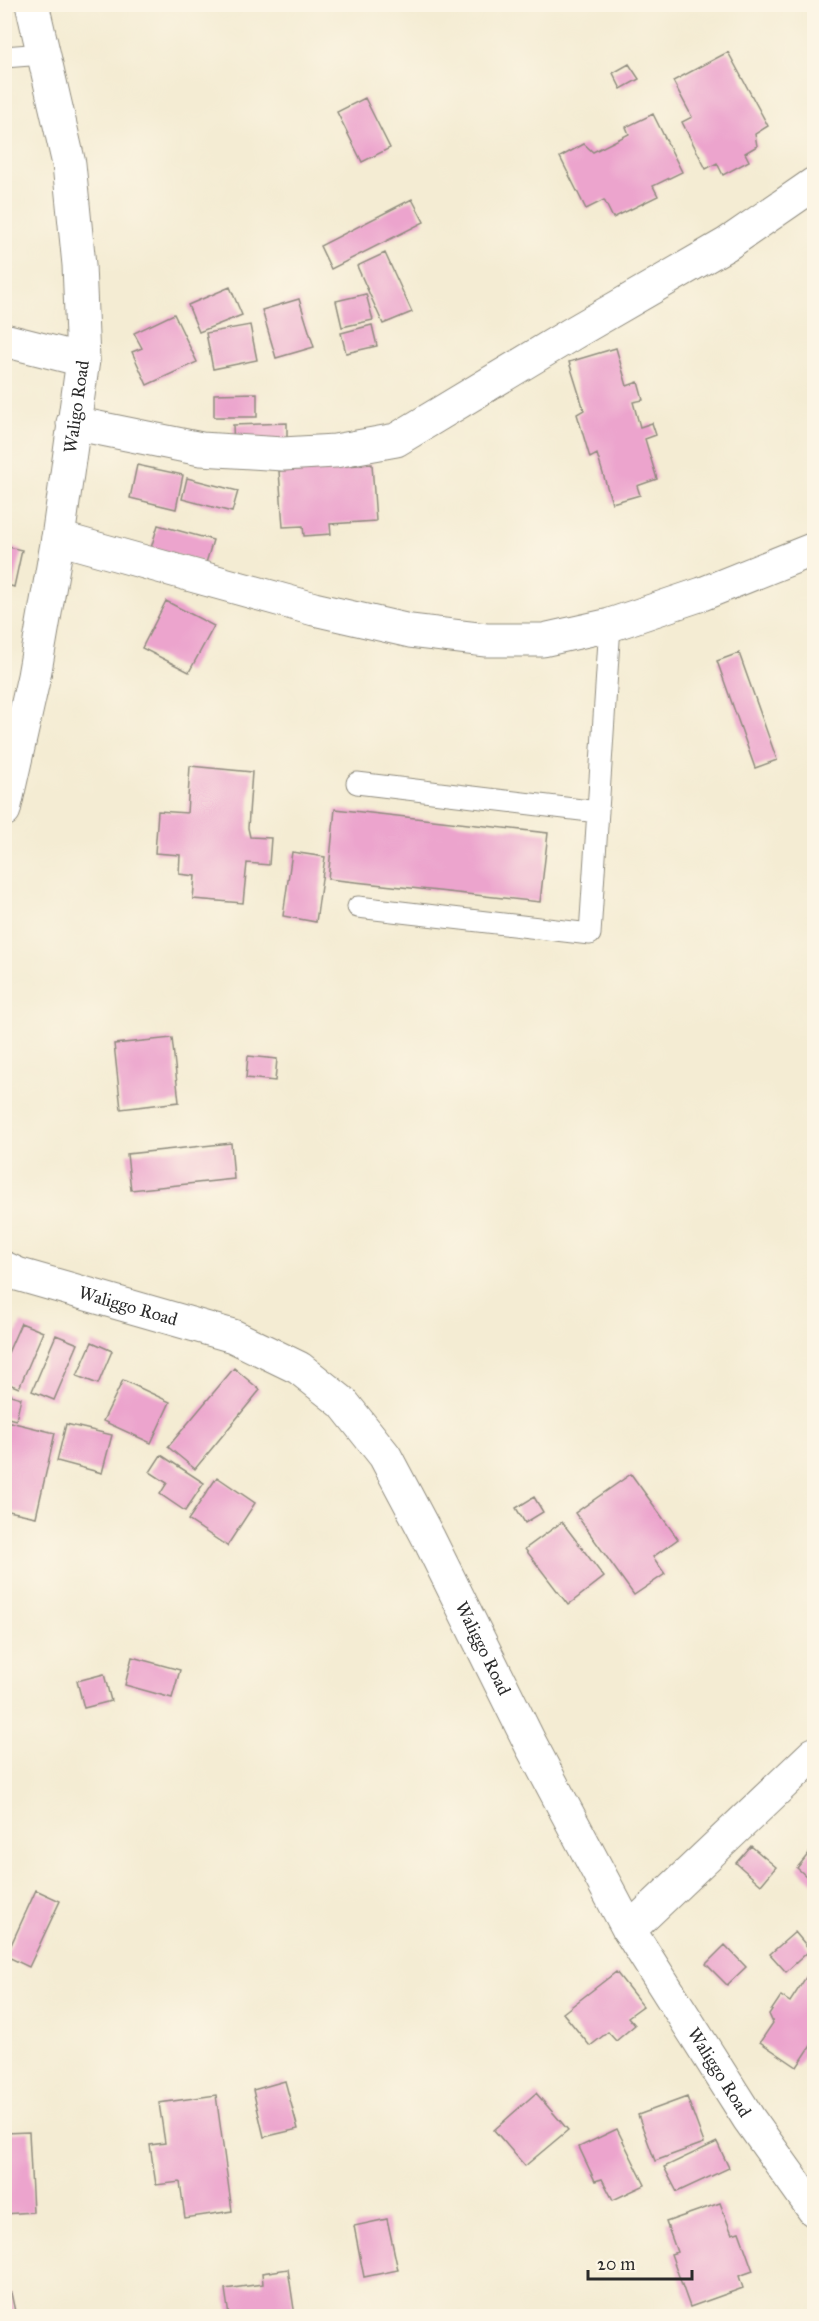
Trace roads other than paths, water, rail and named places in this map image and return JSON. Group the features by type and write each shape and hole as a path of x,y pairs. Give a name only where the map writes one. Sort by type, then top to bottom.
{"street":[{"name":"Waligo Road","path":"4,810 34,676 58,538 82,360 79,265 69,164 32,4"},
{"path":"73,423 201,449 283,454 335,451 396,440 574,332 727,244 814,184"},
{"path":"4,339 82,360"},
{"path":"58,538 192,576 410,631 486,640 543,640 610,625 702,594 814,549"},
{"name":"Waliggo Road","path":"4,1268 17,1274 233,1336 299,1368 343,1403 385,1456 429,1539 531,1745 630,1930 749,2120 814,2210"},
{"path":"630,1930 814,1754"}],"lane":[{"path":"4,57 43,54"},
{"path":"358,907 590,934 610,625"},
{"path":"357,783 598,812"}]}
